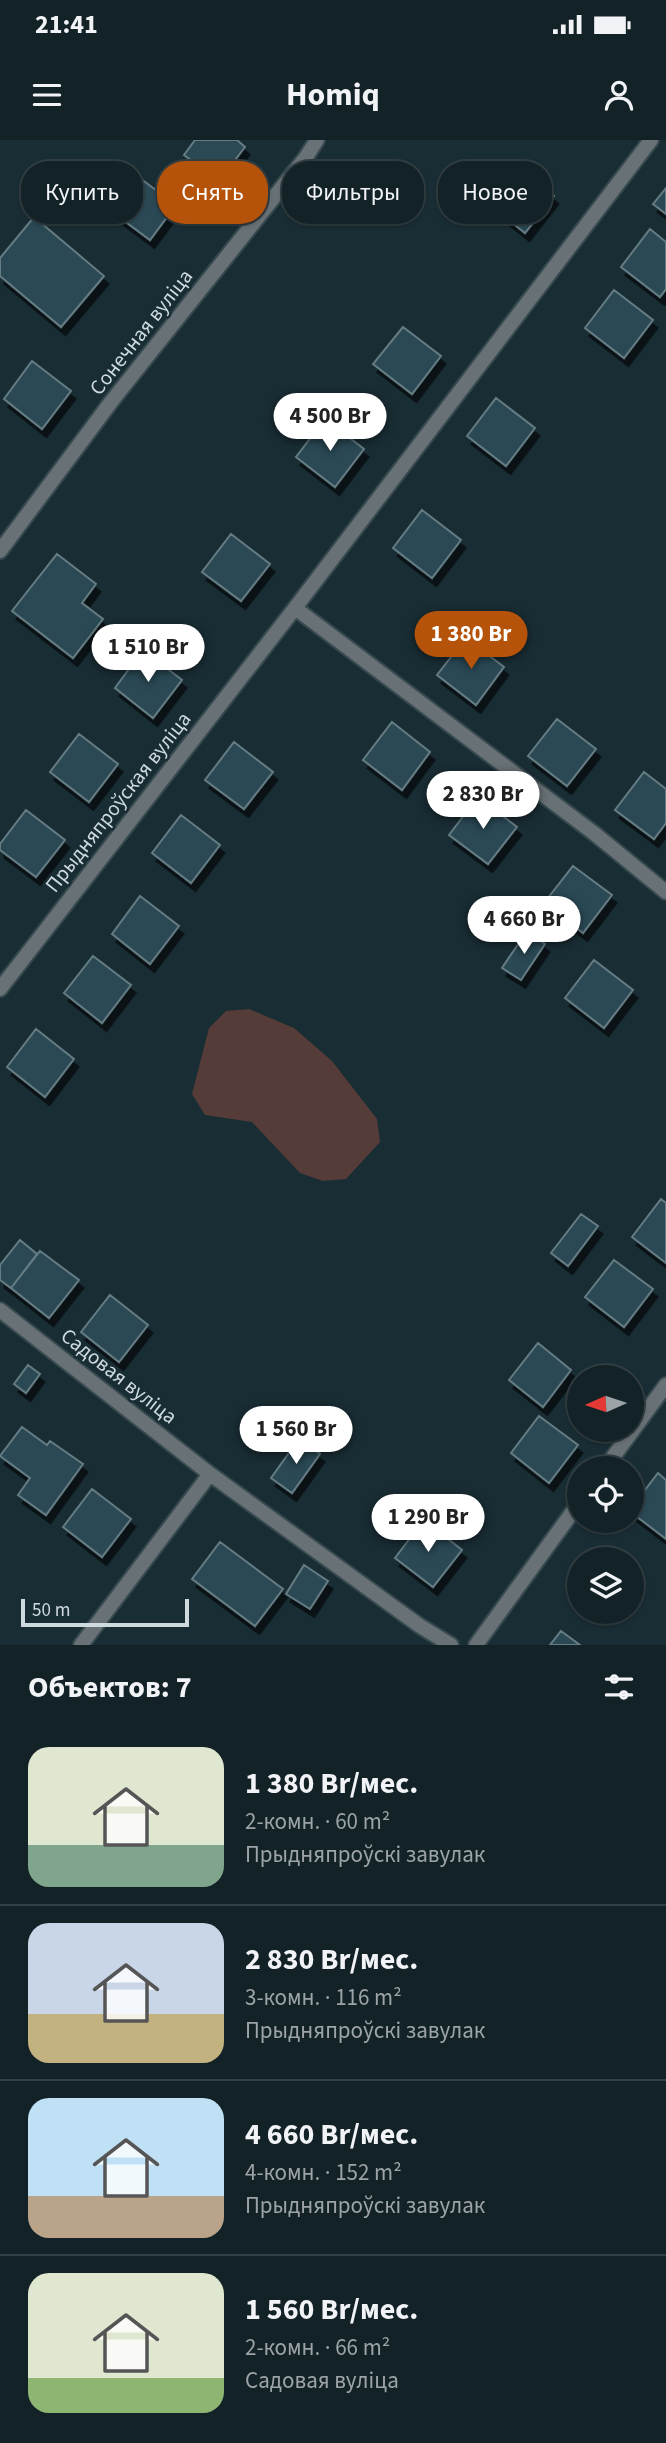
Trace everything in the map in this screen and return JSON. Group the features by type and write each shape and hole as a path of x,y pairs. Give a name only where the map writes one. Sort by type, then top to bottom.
{"street":[{"name":"Сонечная вуліца","path":"0,551 111,402 317,140"},
{"name":"Прыдняпроўская вуліца","path":"0,989 652,140"},
{"path":"295,608 595,834 666,892"},
{"name":"Садовая вуліца","path":"0,1310 210,1474 421,1626 452,1645"},
{"path":"614,1456 666,1385"},
{"path":"81,1645 210,1474"},
{"path":"476,1645 567,1520"}],"shaded area":[{"path":"249,1009 294,1028 332,1061 377,1119 380,1142 346,1179 323,1181 300,1173 252,1122 205,1115 192,1094 209,1028 226,1011"}],"building":[{"path":"195,140 237,140 245,147 234,161 192,161 184,155"},
{"path":"143,180 157,191 157,224 162,224 150,240 128,224 143,224"},
{"path":"666,188 666,214 653,204"},
{"path":"28,224 42,224 104,276 61,327 0,276 0,258"},
{"path":"514,224 532,224 525,233"},
{"path":"650,229 666,242 666,289 660,297 621,267"},
{"path":"614,290 653,320 624,358 585,328"},
{"path":"403,327 441,356 412,394 373,364"},
{"path":"32,361 71,391 42,429 4,399"},
{"path":"496,398 535,428 506,466 467,436"},
{"path":"325,419 364,449 335,487 296,457"},
{"path":"422,510 461,540 432,578 393,548"},
{"path":"231,534 270,564 241,601 202,572"},
{"path":"57,554 96,584 82,603 103,619 73,658 12,611"},
{"path":"466,638 504,667 476,705 437,675"},
{"path":"143,650 182,680 153,718 115,688"},
{"path":"557,719 596,749 567,786 528,756"},
{"path":"392,722 430,752 402,790 363,760"},
{"path":"79,734 118,764 89,802 50,772"},
{"path":"234,742 273,772 244,809 205,780"},
{"path":"644,772 666,789 666,823 654,839 615,810"},
{"path":"478,797 517,827 488,864 449,835"},
{"path":"26,810 65,840 36,877 0,850 0,844"},
{"path":"181,815 220,845 191,883 152,853"},
{"path":"573,866 612,895 583,933 544,903"},
{"path":"140,896 179,926 150,964 112,934"},
{"path":"527,931 545,944 521,980 502,968"},
{"path":"93,956 131,985 102,1023 64,993"},
{"path":"594,960 633,990 604,1028 565,998"},
{"path":"36,1029 74,1059 45,1097 7,1067"},
{"path":"661,1199 666,1203 666,1263 632,1237"},
{"path":"581,1214 598,1226 568,1266 551,1253"},
{"path":"20,1240 37,1254 11,1288 0,1280 0,1265"},
{"path":"40,1251 79,1280 49,1318 11,1288"},
{"path":"614,1260 653,1289 624,1327 585,1297"},
{"path":"110,1295 148,1325 119,1362 81,1332"},
{"path":"538,1343 567,1367 567,1375 543,1407 509,1380"},
{"path":"28,1365 40,1374 26,1393 14,1384"},
{"path":"539,1416 567,1437 567,1442 578,1445 549,1483 511,1453"},
{"path":"22,1427 47,1445 50,1441 83,1464 46,1515 18,1495 30,1478 0,1456"},
{"path":"299,1439 320,1454 292,1493 271,1478"},
{"path":"658,1473 666,1480 666,1539 644,1522 644,1491"},
{"path":"92,1489 131,1519 102,1557 63,1527"},
{"path":"424,1520 462,1550 433,1587 395,1558"},
{"path":"220,1542 283,1589 255,1626 192,1579"},
{"path":"304,1565 328,1581 310,1609 286,1594"},
{"path":"561,1631 580,1645 550,1645"}]}
